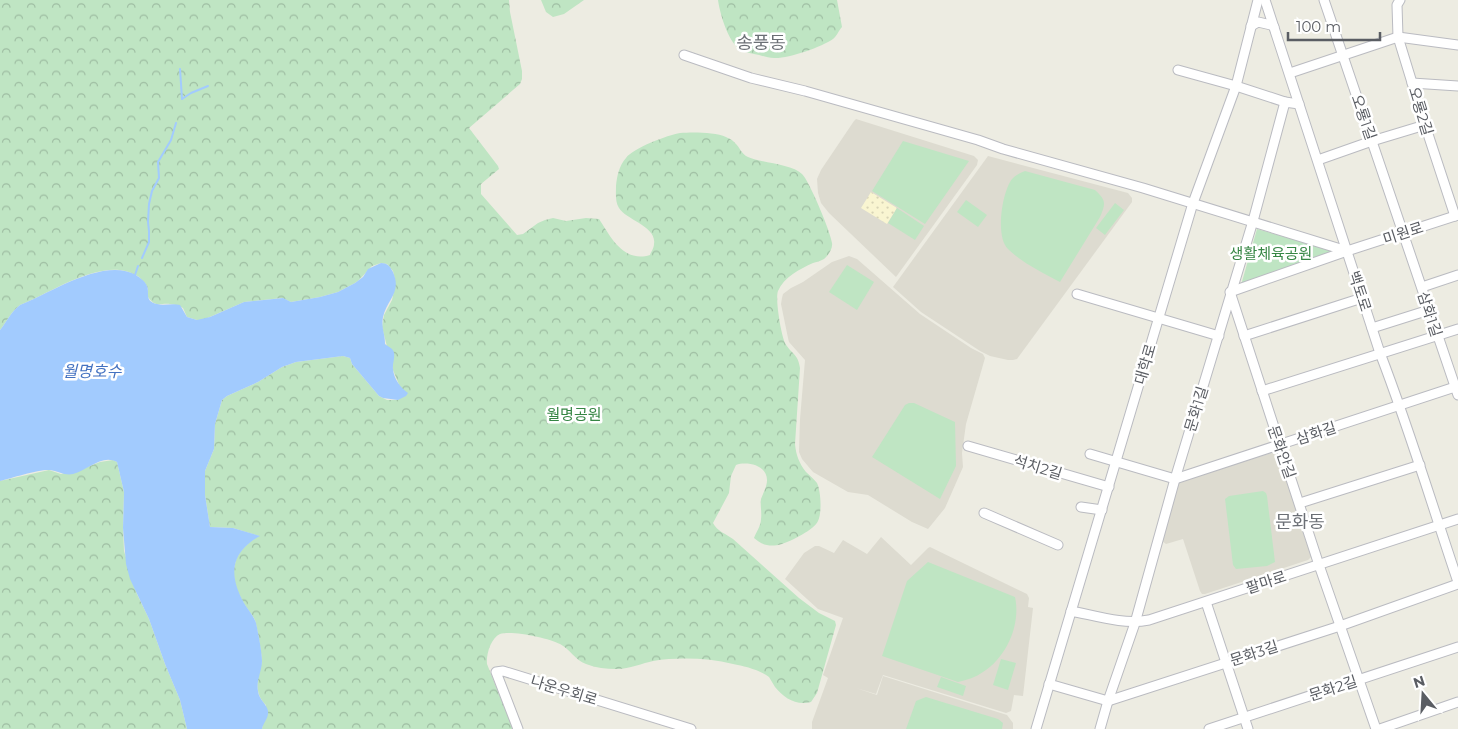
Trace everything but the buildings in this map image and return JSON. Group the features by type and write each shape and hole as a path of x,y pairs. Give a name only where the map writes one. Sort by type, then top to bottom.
{"street":[{"name":"대학로","path":"1036,729 1193,203 1236,86 1258,0"},
{"name":"백토로","path":"1265,0 1380,353 1401,405 1458,583"},
{"name":"오룡1길","path":"1324,0 1404,233"},
{"name":"오룡2길","path":"1396,2 1398,37 1456,216"},
{"path":"1251,26 1258,22 1264,22 1274,27"},
{"path":"1290,73 1398,37 1458,45"},
{"path":"684,55 751,78 806,91 1193,203 1347,251"},
{"path":"1178,70 1285,102 1299,104"},
{"path":"1412,83 1458,86"},
{"name":"문화1길","path":"1100,729 1135,623 1175,479 1253,221 1285,102"},
{"path":"1318,160 1425,125"},
{"name":"미원로","path":"1347,251 1456,216"},
{"name":"삼화1길","path":"1404,233 1437,336 1457,389"},
{"path":"1230,292 1347,251"},
{"path":"1422,288 1458,275"},
{"name":"문화안길","path":"1230,292 1319,565 1376,729"},
{"path":"1077,294 1218,336"},
{"path":"1244,336 1362,298"},
{"path":"1372,328 1429,310"},
{"path":"1262,390 1458,329"},
{"name":"삼화길","path":"1175,479 1401,405 1457,389"},
{"name":"석치2길","path":"968,446 1109,487"},
{"path":"1090,454 1175,479"},
{"path":"1300,503 1420,465"},
{"path":"1081,507 1102,510"},
{"path":"984,513 1058,545"},
{"name":"팔마로","path":"1071,611 1135,623 1149,620 1458,519"},
{"name":"문화3길","path":"1108,701 1340,626 1458,583"},
{"path":"1206,602 1248,729"},
{"name":"문화2길","path":"1209,729 1458,647"},
{"name":"나운우회로","path":"518,729 496,672 503,671 691,729"},
{"path":"1049,684 1108,701"},
{"path":"1380,729 1458,702"}],"shaded area":[{"path":"856,119 974,156 978,160 977,165 896,277 829,213 821,203 818,193 817,179 821,170"},
{"path":"988,156 1128,193 1132,198 1132,202 1017,359 1013,360 990,356 980,351 921,312 893,287"},
{"path":"849,256 857,259 920,314 983,354 985,358 966,424 962,453 963,467 945,508 928,529 912,522 868,495 848,492 813,472 802,459 799,452 805,360 789,342 781,304 783,294 832,262"},
{"path":"1275,452 1278,453 1311,557 1308,560 1202,594 1183,539 1166,544 1162,541 1178,483"},
{"path":"881,537 911,565 930,547 1027,594 1029,598 1028,607 1033,608 1023,696 1014,695 1011,711 1006,713 883,675 876,694 856,688 877,695 883,676 1007,715 1013,723 1013,729 812,729 812,722 828,678 823,675 843,618 818,609 785,579 804,553 815,546 834,553 843,540 867,554"}],"green space":[{"name":"월명공원","path":"0,0 509,0 522,79 520,84 469,128 499,169 481,184 481,194 517,235 523,234 538,223 553,218 566,221 586,218 599,219 613,240 625,252 632,255 650,255 654,244 651,232 623,212 618,206 616,186 618,175 624,161 630,154 659,139 680,133 691,132 721,135 733,141 748,157 791,168 802,174 810,186 824,218 831,237 832,247 824,259 813,263 788,278 778,291 777,301 783,339 787,347 798,359 800,368 795,444 800,462 806,472 817,483 820,502 818,521 802,535 786,543 771,546 757,541 754,538 761,522 761,499 766,488 766,475 756,465 740,464 736,465 731,476 729,493 713,523 799,598 819,613 835,621 836,625 817,693 811,702 800,703 786,698 775,687 769,677 757,670 742,666 714,660 683,659 653,661 620,669 608,669 582,662 564,646 548,639 505,633 500,634 494,639 488,651 487,664 513,729 262,729 266,719 266,705 259,695 258,686 262,662 259,638 255,619 238,592 234,575 238,555 251,541 259,536 233,528 210,527 205,495 205,471 214,449 215,424 222,400 227,396 258,382 282,367 296,362 343,356 350,358 352,364 379,396 387,400 398,400 400,387 393,370 382,327 384,315 392,300 395,286 393,271 387,264 381,263 372,266 359,280 338,292 291,302 282,298 244,302 203,320 197,320 187,317 183,308 178,306 153,303 148,297 147,285 139,277 125,271 111,270 79,278 20,305 0,330"},
{"path":"541,0 584,0 564,14 553,17 546,12"},
{"path":"718,0 837,0 842,27 833,39 813,49 787,57 766,57 741,50 733,43 724,25"},
{"path":"903,141 969,161 925,224 872,191"},
{"path":"1025,171 1095,190 1104,202 1100,217 1060,282 1020,259 1004,243 1001,214 1005,194 1012,179"},
{"path":"966,200 987,215 978,227 957,212"},
{"path":"1115,203 1124,210 1105,235 1096,228"},
{"path":"897,208 924,226 915,240 888,223"},
{"name":"생활체육공원","path":"1257,229 1333,251 1241,285"},
{"path":"847,265 874,282 857,310 829,292"},
{"path":"914,403 955,422 956,466 940,499 872,457 905,405"},
{"path":"113,460 117,462 124,492 124,551 137,594 149,619 180,700 187,729 0,729 0,481 49,470 61,474"},
{"path":"1263,491 1267,496 1275,562 1267,566 1236,569 1233,565 1225,499 1229,496"},
{"path":"928,562 1015,597 1016,618 1014,629 1005,649 992,666 971,678 958,682 882,656 907,581"},
{"path":"1001,659 1016,663 1008,690 993,685"},
{"path":"941,677 966,686 963,696 937,687"},
{"path":"926,697 998,719 1003,723 1002,729 906,729 916,701"}],"sand":[{"path":"871,192 897,208 887,224 861,208"}],"water":[{"name":"월명호수","path":"381,263 389,267 393,272 396,285 383,317 385,344 394,353 394,373 400,385 408,393 406,396 398,400 379,396 352,364 350,358 343,356 296,362 282,367 258,382 222,400 215,424 214,449 205,471 205,495 210,527 233,528 260,536 245,547 236,560 234,575 240,596 256,623 262,661 258,691 268,714 262,729 187,729 180,700 149,619 130,579 126,564 123,528 124,492 117,462 111,460 100,461 73,474 45,470 0,481 0,330 20,305 77,279 108,270 123,271 136,275 146,284 150,301 160,305 180,305 187,317 197,320 210,317 244,302 283,298 291,302 338,292 363,277 368,269"}],"waterway":[{"path":"180,69 182,99"},
{"path":"182,99 208,86"},
{"path":"142,258 149,242 149,204 152,191 159,178 158,162 171,140 176,123"},
{"path":"135,275 138,266"}],"district":[{"name":"송풍동","path":"761,43"},
{"name":"문화동","path":"1300,522"}]}
